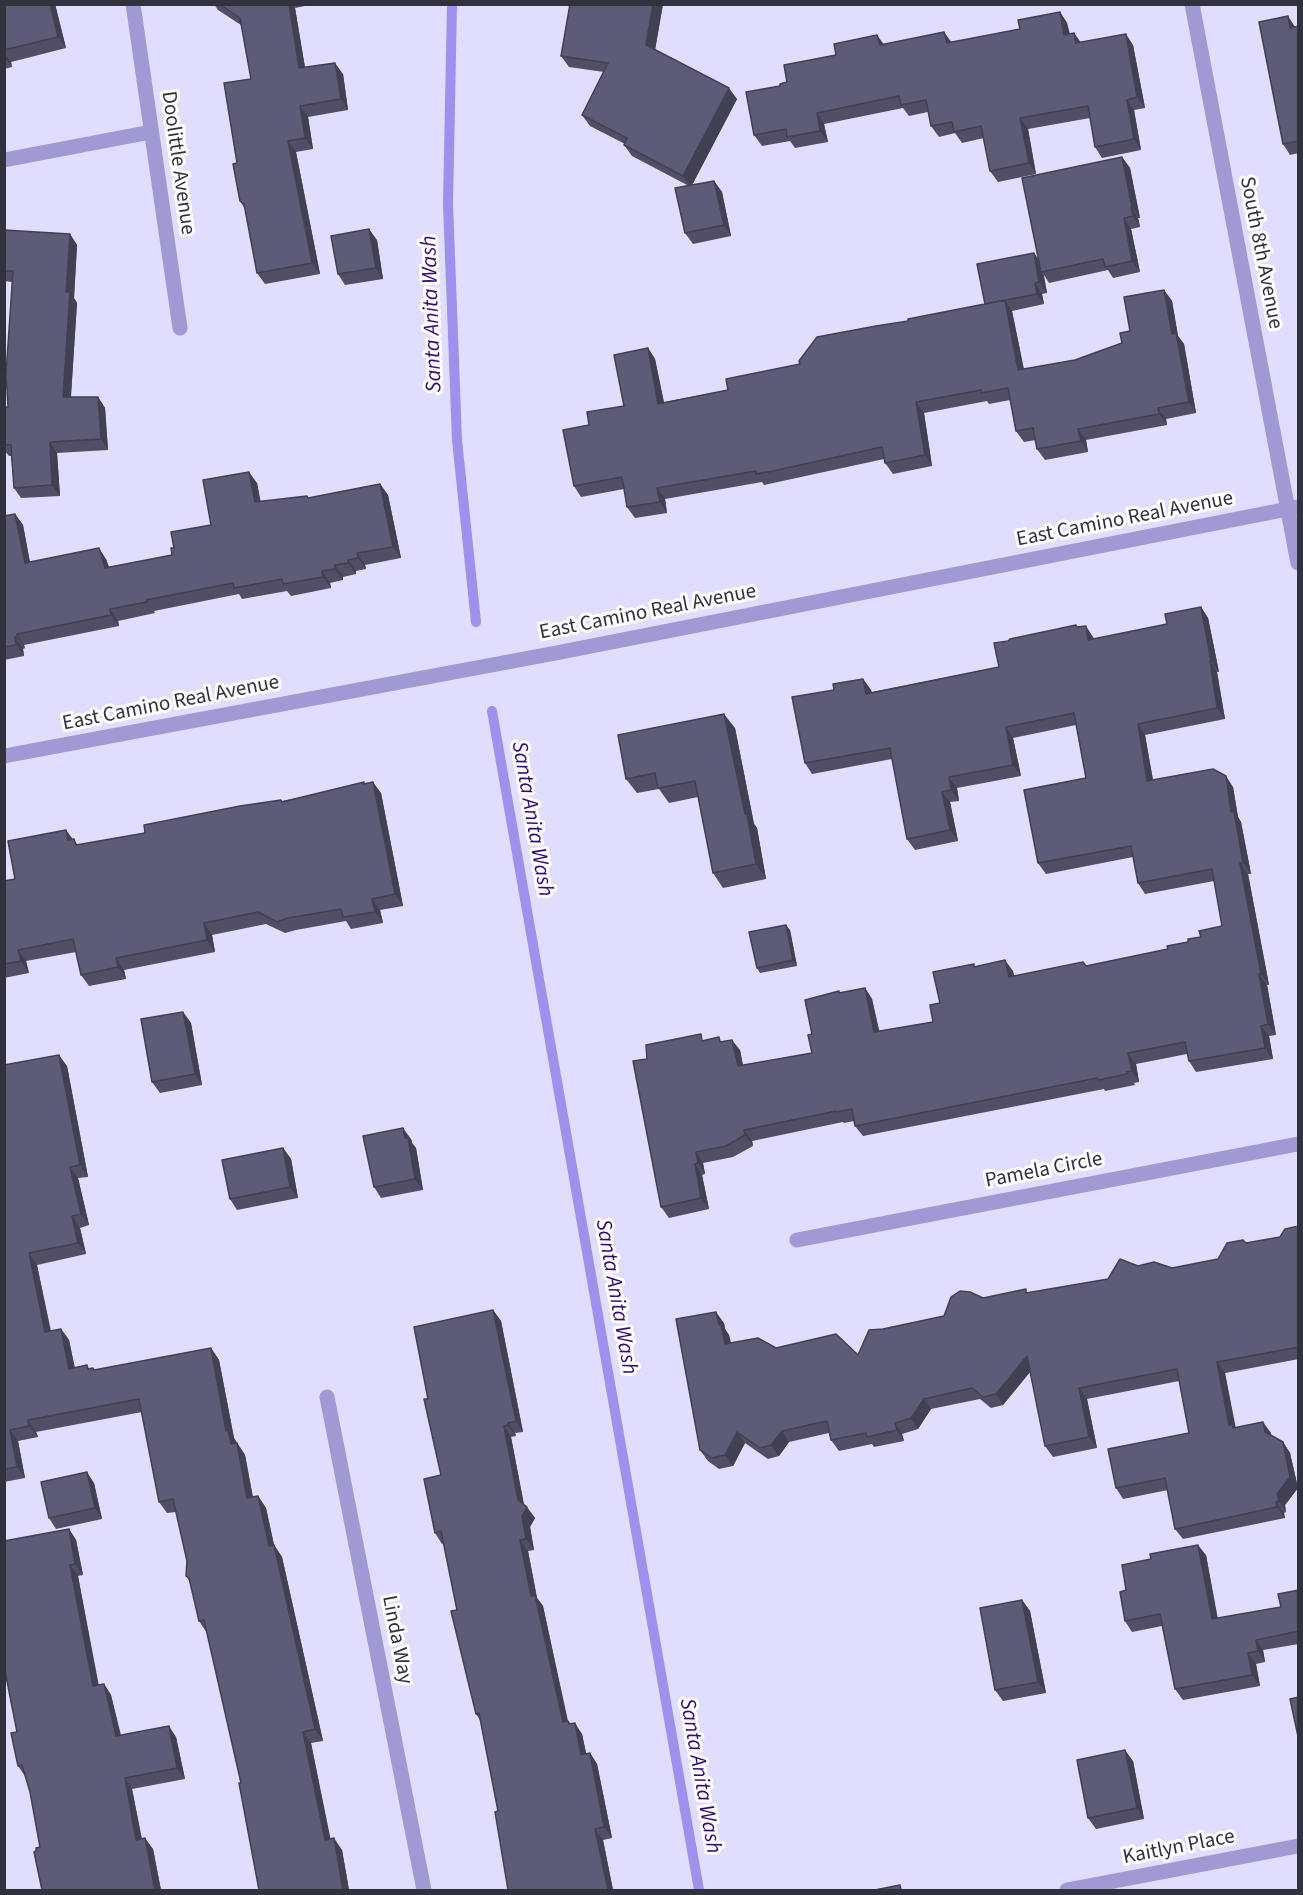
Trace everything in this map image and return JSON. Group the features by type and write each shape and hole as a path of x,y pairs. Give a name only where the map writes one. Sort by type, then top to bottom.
{"street":[{"name":"Doolittle Avenue","path":"133,4 180,328"},
{"name":"South 8th Avenue","path":"1192,4 1293,508 1299,563"},
{"path":"4,160 151,132"},
{"name":"East Camino Real Avenue","path":"4,756 567,651 1293,508"},
{"name":"Pamela Circle","path":"797,1240 1299,1144"},
{"name":"Linda Way","path":"327,1397 424,1890"},
{"name":"Kaitlyn Place","path":"1067,1890 1299,1846"}],"building":[{"path":"4,4 50,4 58,37 4,50"},
{"path":"219,4 289,4 299,68 335,63 341,99 300,106 305,138 288,141 312,263 257,273 244,204 240,201 233,164 237,163 224,83 251,79 240,18"},
{"path":"570,4 653,4 646,45 729,88 683,176 624,145 627,138 582,115 608,63 561,56"},
{"path":"1060,12 1064,35 1074,33 1076,43 1126,34 1137,97 1127,100 1134,139 1095,147 1088,106 1020,118 1029,163 990,171 981,126 954,132 952,122 931,126 926,100 901,105 899,96 817,113 820,131 787,137 786,129 754,135 746,92 780,86 787,82 784,65 836,55 834,44 877,35 880,45 944,32 947,43 1020,29 1018,20"},
{"path":"1288,16 1290,28 1299,26 1299,141 1283,144 1259,22"},
{"path":"1122,157 1133,216 1124,218 1132,261 1105,267 1103,259 1041,272 1022,178"},
{"path":"714,181 724,225 685,233 675,188"},
{"path":"369,229 376,268 338,274 331,236"},
{"path":"4,230 70,234 66,292 70,292 63,397 98,397 101,439 50,442 52,485 14,488 11,445 4,445 4,407 8,407 6,374 13,271 4,271"},
{"path":"1034,253 1039,282 1035,283 1037,294 985,304 977,264"},
{"path":"1164,290 1172,334 1176,333 1189,402 1158,408 1159,414 1078,429 1081,441 1037,449 1033,428 1016,431 1008,388 981,393 981,390 916,402 925,455 885,463 882,447 773,471 756,474 756,471 657,488 660,502 627,507 622,477 574,486 563,430 589,425 587,412 624,406 614,355 648,348 658,404 728,390 726,379 800,364 799,361 817,337 908,321 908,319 1005,300 1018,370 1075,360 1122,343 1120,333 1130,331 1124,297"},
{"path":"249,472 255,502 307,496 308,498 380,484 393,547 357,553 358,558 348,560 348,563 335,565 335,569 322,571 323,577 283,584 282,579 234,588 233,583 146,600 147,602 110,609 111,615 17,634 16,645 4,647 4,516 15,514 25,563 99,548 105,568 172,555 171,548 174,548 171,532 211,525 203,480"},
{"path":"1201,607 1217,708 1138,724 1147,781 1213,769 1226,776 1261,974 1259,974 1268,1024 1261,1026 1265,1048 1189,1061 1185,1042 1128,1053 1132,1071 1098,1080 1097,1078 855,1126 852,1109 744,1130 745,1135 726,1146 696,1152 698,1163 695,1164 701,1198 661,1207 633,1061 647,1059 646,1045 701,1034 702,1041 719,1037 720,1042 732,1040 738,1066 812,1053 808,1035 812,1034 805,1000 839,991 839,993 865,988 874,1032 933,1022 930,1005 940,1003 933,972 974,964 974,967 1005,960 1009,977 1083,962 1086,966 1168,949 1167,946 1201,937 1199,931 1222,926 1212,869 1138,883 1131,846 1038,863 1024,790 1086,778 1074,713 1006,727 1013,765 949,777 951,790 942,792 950,830 907,839 890,748 805,763 792,697 834,690 833,684 863,679 866,694 999,667 994,643 1076,625 1077,627 1086,626 1088,640 1167,624 1165,614"},
{"path":"724,714 756,864 713,873 695,781 658,788 655,773 626,779 618,735"},
{"path":"364,782 364,784 373,782 395,894 372,899 375,912 343,917 341,909 277,922 258,912 204,923 207,940 116,958 118,967 81,975 73,939 18,950 21,961 4,964 4,881 15,879 8,841 66,830 68,840 74,839 76,845 145,833 144,825 240,806 281,800 282,802"},
{"path":"786,925 793,960 757,968 749,932"},
{"path":"183,1012 195,1074 152,1082 141,1019"},
{"path":"59,1055 80,1165 70,1167 81,1214 72,1216 78,1243 29,1253 45,1332 61,1329 69,1369 87,1365 88,1369 93,1368 94,1370 211,1348 226,1431 228,1430 231,1444 237,1443 247,1498 258,1496 269,1546 274,1545 315,1729 303,1732 325,1840 334,1838 343,1890 259,1890 239,1783 241,1783 204,1620 199,1621 189,1578 186,1576 187,1561 173,1499 159,1502 139,1399 28,1420 29,1426 10,1430 17,1467 4,1469 4,1065"},
{"path":"403,1128 405,1138 408,1138 415,1179 374,1187 363,1136"},
{"path":"283,1148 290,1187 230,1199 222,1160"},
{"path":"1299,1226 1299,1347 1217,1362 1229,1425 1233,1425 1233,1428 1263,1422 1265,1432 1283,1442 1290,1477 1277,1494 1279,1501 1276,1502 1277,1507 1175,1529 1165,1478 1116,1488 1108,1449 1189,1433 1177,1369 1079,1388 1089,1437 1045,1446 1027,1356 996,1394 983,1397 972,1388 924,1399 911,1418 895,1423 897,1430 867,1437 866,1433 831,1440 827,1421 782,1431 771,1445 760,1448 737,1432 725,1455 712,1458 700,1450 676,1319 716,1312 725,1344 758,1338 776,1348 836,1334 858,1355 869,1330 944,1316 951,1297 960,1291 970,1292 983,1298 1026,1289 1026,1293 1108,1279 1120,1259 1138,1266 1154,1262 1172,1268 1218,1259 1227,1243 1243,1240 1246,1243 1280,1237 1285,1229"},
{"path":"493,1310 516,1421 504,1426 518,1500 527,1507 522,1516 526,1539 520,1540 531,1596 535,1595 563,1722 575,1723 581,1755 590,1753 604,1827 595,1829 608,1890 508,1890 495,1812 498,1811 479,1713 476,1714 451,1611 457,1610 441,1531 435,1533 424,1479 441,1475 424,1399 428,1399 414,1327"},
{"path":"87,1472 95,1508 49,1518 41,1482"},
{"path":"69,1529 75,1564 70,1565 93,1686 104,1684 116,1736 169,1726 177,1768 125,1778 136,1840 145,1838 155,1890 42,1890 34,1852 40,1847 30,1792 22,1765 18,1766 11,1733 17,1732 4,1666 4,1541"},
{"path":"1198,1545 1212,1619 1281,1607 1278,1594 1299,1590 1299,1631 1256,1640 1258,1651 1248,1653 1252,1675 1175,1689 1160,1614 1125,1621 1120,1592 1126,1590 1122,1565 1151,1559 1150,1554"},
{"path":"1022,1600 1038,1682 995,1690 980,1608"},
{"path":"1299,1697 1299,1741 1290,1699"},
{"path":"1125,1750 1137,1808 1088,1818 1077,1760"},
{"path":"900,1885 901,1890 875,1890"}],"waterway":[{"name":"Santa Anita Wash","path":"452,4 448,204 457,440 476,622"},
{"name":"Santa Anita Wash","path":"492,711 699,1890"}]}
